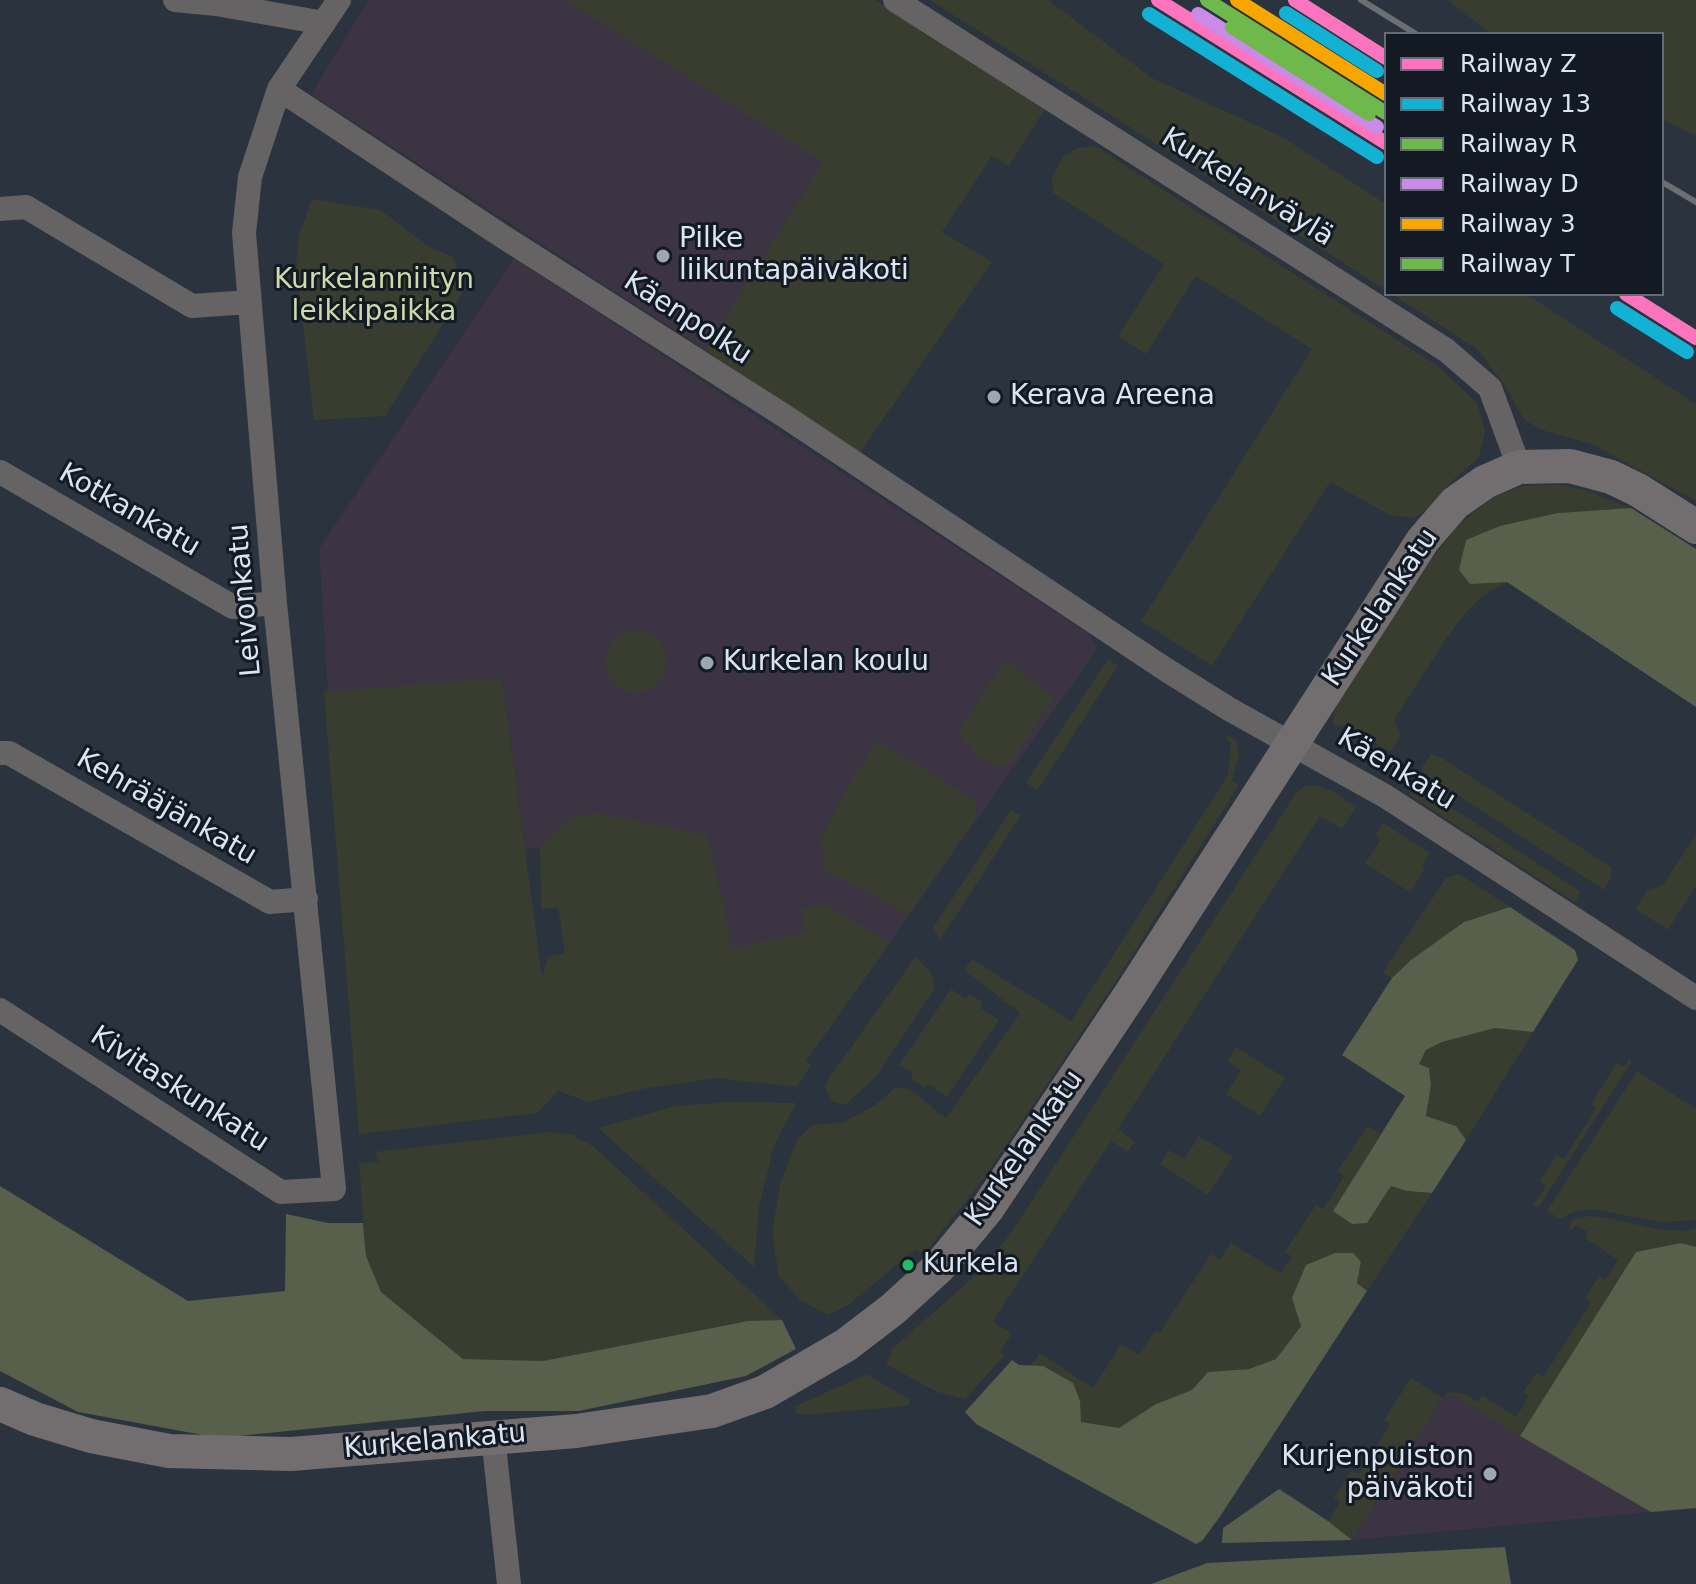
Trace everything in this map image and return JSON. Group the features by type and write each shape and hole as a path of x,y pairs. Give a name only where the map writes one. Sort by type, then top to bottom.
{"street":[{"path":"175,0 324,23 339,0"},
{"name":"Kurkelanväylä","path":"895,0 1446,350 1490,388 1519,467"},
{"name":"Leivonkatu","path":"324,23 279,89 250,177 244,233 275,603 334,1189"},
{"name":"Käenpolku","path":"279,89 783,415 1062,601"},
{"path":"0,209 26,207 192,306 249,302"},
{"name":"Kurkelankatu","path":"0,1404 35,1419 91,1436 169,1451 291,1454 576,1431 712,1411 765,1392 846,1345 893,1309 939,1267 987,1209 1132,992 1423,540 1455,503 1485,482 1519,467 1570,466 1611,477 1638,490 1696,527"},
{"name":"Kotkankatu","path":"0,472 233,607 275,603"},
{"name":"Käenkatu","path":"1062,601 1195,688 1385,796 1696,998"},
{"name":"Kehrääjänkatu","path":"0,753 9,753 270,902 306,899"},
{"name":"Kivitaskunkatu","path":"0,1010 281,1192 334,1189"},
{"path":"493,1436 509,1584"}],"shaded area":[{"name":"Pilke liikuntapäiväkoti","path":"369,0 565,0 824,162 705,350 311,94"},
{"name":"Kurkelan koulu","path":"514,258 1089,634 1098,648 806,1061 569,818 540,847 525,850 502,678 328,693 319,549"},
{"name":"Kurjenpuiston päiväkoti","path":"1447,1392 1651,1512 1352,1540"}],"green space":[{"path":"565,0 875,0 1045,109 1009,166 992,156 942,232 992,262 859,454 705,350 823,162"},
{"path":"930,0 1048,0 1152,78 1282,137 1384,203 1384,289"},
{"path":"1448,0 1696,0 1696,136 1664,120 1664,32 1488,32"},
{"path":"1095,146 1438,366 1477,403 1485,431 1479,457 1445,488 1430,508 1414,518 1390,515 1330,482 1212,666 1141,621 1312,349 1196,276 1146,354 1118,336 1164,264 1053,193 1052,177 1063,157 1077,148"},
{"name":"Kurkelanniityn leikkipaikka","path":"312,199 380,210 428,246 453,257 457,267 462,294 385,416 314,420 296,265 299,235"},
{"path":"1395,296 1529,296 1696,404 1696,501 1592,444 1541,430 1523,418 1504,384 1478,350"},
{"path":"1563,485 1631,508 1558,513 1507,582 1483,596 1466,612 1446,639 1394,720 1401,737 1390,752 1349,726 1333,725 1335,708 1422,571 1460,523 1494,497 1523,486"},
{"path":"1631,508 1696,549 1696,707 1507,582 1470,584 1459,570 1466,540 1500,526 1558,513"},
{"path":"636,630 658,639 667,661 658,683 636,692 614,683 605,661 614,639"},
{"path":"1108,659 1118,666 1037,791 1026,782"},
{"path":"1005,660 1054,698 1008,766 993,765 975,753 958,732"},
{"path":"502,678 542,976 548,957 565,953 558,907 541,909 540,847 569,818 595,813 708,835 732,949 806,932 801,909 826,905 890,943 806,1061 811,1065 797,1087 716,1078 647,1088 588,1102 558,1091 538,1113 359,1134 324,692"},
{"path":"1228,735 1236,741 1239,755 1232,780 1239,785 1116,981 984,1178 924,1254 915,1250 848,1305 828,1315 801,1301 779,1277 772,1232 780,1184 797,1139 813,1125 843,1122 874,1106 896,1087 909,1089 946,1118 1020,1013 964,970 972,959 1071,1021 1228,775 1231,743 1226,739"},
{"path":"878,741 976,801 975,818 909,915 825,870 821,837 850,783"},
{"path":"1431,754 1611,867 1612,876 1604,890 1422,772"},
{"path":"1315,785 1337,793 1356,807 1342,829 1320,816 1118,1129 1135,1142 1128,1152 1111,1141 993,1321 1012,1334 1000,1352 1005,1355 965,1399 937,1392 886,1364 892,1349 977,1274 1011,1233 1296,793 1305,786"},
{"path":"1423,789 1575,888 1580,892 1576,903 1408,794"},
{"path":"1011,810 1021,815 941,939 932,929"},
{"path":"1383,823 1430,853 1422,865 1425,869 1410,892 1365,863 1381,840 1375,834"},
{"path":"1696,834 1696,886 1668,930 1635,909 1647,891 1663,885"},
{"path":"1459,874 1510,907 1464,922 1411,960 1392,978 1382,973 1446,878"},
{"path":"1510,907 1575,950 1578,960 1533,1032 1495,1028 1442,1042 1426,1050 1419,1064 1429,1068 1431,1085 1426,1116 1456,1126 1466,1140 1432,1193 1391,1186 1367,1223 1352,1224 1333,1211 1405,1096 1342,1055 1392,978 1411,960 1464,922"},
{"path":"916,956 932,975 935,988 875,1078 845,1105 831,1101 824,1085"},
{"path":"951,989 966,999 969,994 983,1002 980,1008 999,1020 947,1097 928,1084 925,1088 911,1079 913,1074 899,1065"},
{"path":"1495,1028 1533,1032 1466,1140 1456,1126 1426,1116 1431,1085 1429,1068 1418,1064 1426,1050 1442,1042"},
{"path":"1236,1047 1285,1078 1260,1116 1226,1094 1241,1070 1227,1061"},
{"path":"1629,1059 1632,1061 1539,1207 1533,1205 1546,1186 1539,1181 1557,1155 1564,1159 1596,1108 1591,1104 1617,1062 1624,1067"},
{"path":"1637,1071 1696,1109 1696,1220 1661,1222 1592,1209 1576,1211 1560,1219 1547,1211"},
{"path":"731,1102 796,1103 774,1146 759,1207 754,1267 598,1128 676,1106"},
{"path":"1368,1126 1381,1134 1333,1211 1391,1185 1407,1191 1432,1193 1367,1291 1357,1283 1361,1263 1292,1298 1301,1325 1276,1359 1249,1369 1208,1372 1192,1390 1156,1404 1119,1429 1080,1422 1080,1401 1031,1365 1040,1353 1093,1388 1121,1344 1139,1355 1155,1331 1160,1332 1211,1254 1220,1259 1231,1243 1280,1273 1292,1257 1285,1252 1316,1205 1323,1209 1344,1176 1337,1171"},
{"path":"551,1132 573,1135 594,1147 782,1320 747,1321 543,1361 463,1359 381,1292 366,1256 359,1163 378,1162 375,1152"},
{"path":"1199,1136 1233,1157 1208,1195 1160,1164 1169,1150 1184,1159"},
{"path":"0,1186 188,1301 285,1291 286,1214 328,1223 363,1223 366,1256 381,1292 463,1359 543,1361 748,1321 782,1320 796,1349 746,1376 579,1411 485,1411 219,1438 78,1412 0,1371"},
{"path":"1589,1216 1656,1229 1685,1231 1696,1228 1696,1247 1681,1243 1636,1252 1520,1436 1447,1392 1465,1394 1478,1402 1482,1395 1516,1417 1529,1397 1523,1392 1536,1373 1543,1377 1591,1302 1585,1298 1599,1276 1605,1280 1618,1260 1585,1238 1588,1232 1576,1225 1572,1230 1569,1228 1572,1220"},
{"path":"1681,1243 1696,1247 1696,1508 1651,1512 1520,1436 1636,1252"},
{"path":"1335,1253 1353,1253 1361,1262 1357,1283 1367,1291 1221,1515 1202,1541 1196,1544 976,1424 965,1412 1012,1360 1019,1365 1043,1366 1073,1383 1080,1401 1081,1422 1119,1428 1156,1404 1192,1390 1208,1372 1249,1369 1276,1359 1301,1326 1292,1298 1306,1265"},
{"path":"867,1374 910,1400 908,1406 800,1415 795,1412 796,1406"},
{"path":"1411,1378 1443,1398 1352,1540 1328,1521 1340,1502 1334,1498 1352,1470 1359,1474 1390,1424 1384,1420"},
{"path":"1279,1489 1352,1540 1222,1543 1223,1528"},
{"path":"1505,1547 1511,1584 1151,1584 1207,1563"}],"railway":[{"path":"1361,0 1413,32"},
{"path":"1664,183 1696,202"}],"rail line":[{"name":"Z","path":"1158,0 1384,142"},
{"name":"R","path":"1207,0 1384,112"},
{"name":"3","path":"1237,0 1384,93"},
{"name":"Z","path":"1295,0 1384,57"},
{"name":"13","path":"1286,13 1377,71"},
{"name":"13","path":"1149,14 1377,157"},
{"name":"D","path":"1198,14 1377,127"},
{"name":"T","path":"1232,27 1369,114"},
{"name":"Z","path":"1629,296 1696,338"},
{"name":"13","path":"1617,308 1687,352"}],"place":[{"name":"Pilke liikuntapäiväkoti","path":"663,256"},
{"name":"Kerava Areena","path":"994,397"},
{"name":"Kurkelan koulu","path":"707,663"},
{"name":"Kurkela","path":"908,1265"},
{"name":"Kurjenpuiston päiväkoti","path":"1490,1474"}]}
